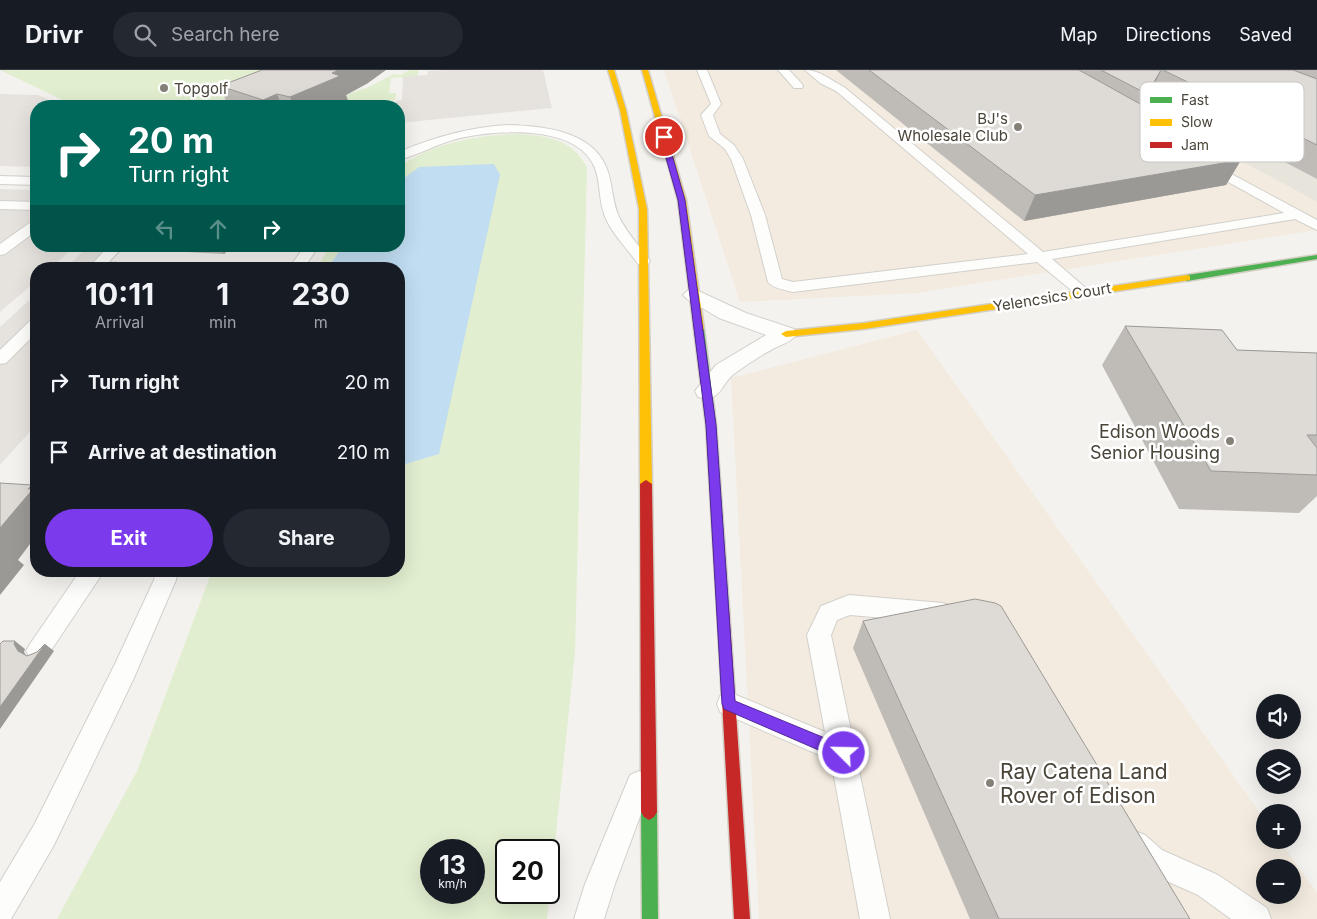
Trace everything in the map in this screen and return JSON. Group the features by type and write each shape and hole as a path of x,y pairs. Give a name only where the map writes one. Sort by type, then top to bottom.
{"main road":[{"path":"611,70 623,110 643,209 650,919"},
{"path":"645,70 682,200 711,425 742,919"},
{"name":"Yelencsics Court","path":"786,334 864,326 1082,292 1264,267 1317,256"}],"street":[{"name":"Yelencsics Court","path":"694,295 710,305 740,318 786,334"},
{"name":"Yelencsics Court","path":"707,391 724,370 764,344 786,334"}],"lane":[{"path":"702,70 716,104 707,115 715,136 730,147 737,159 758,215 775,282 793,287 1042,257 1297,216"},
{"path":"783,70 798,86"},
{"path":"810,70 824,81 840,89 1082,292"},
{"path":"405,153 439,139 492,128 527,128 573,139 599,162 612,217 643,261"},
{"path":"1203,162 1317,226"},
{"path":"0,180 30,181"},
{"path":"0,197 30,182"},
{"path":"0,205 30,206"},
{"path":"0,251 30,229"},
{"path":"101,262 111,252"},
{"path":"0,358 30,330"},
{"path":"38,651 89,577"},
{"path":"0,910 44,835 116,689 165,577"},
{"path":"875,919 820,635 829,613 849,605 965,614"},
{"path":"729,704 844,753"},
{"path":"589,919 600,884 648,761"},
{"path":"1116,827 1152,860 1208,885 1256,919"}],"shaded area":[{"path":"543,70 552,108 405,122 405,100 402,100 403,77 427,75 428,71"},
{"path":"664,70 1073,70 1140,106 1140,162 1243,162 1317,202 1317,230 916,293 740,302"},
{"path":"1073,70 1317,70 1317,202 1243,162 1304,162 1304,82 1140,82 1140,106"},
{"path":"0,94 38,95 49,100 30,100 30,167 0,166"},
{"path":"0,189 30,190 30,252 68,252 58,262 30,262 30,286 0,312"},
{"path":"82,252 111,252 104,259 122,262 72,262"},
{"path":"30,300 30,432 0,465 0,327"},
{"path":"917,330 1256,807 1256,849 1285,849 1293,859 1256,859 1256,904 1301,904 1301,871 1317,893 1317,919 759,919 731,378"}],"green space":[{"name":"Topgolf","path":"0,70 329,70 258,100 62,100"},
{"path":"409,70 418,70 418,76 391,78 389,93 396,93 395,100 344,100 339,98 365,89 394,74 401,75"},
{"path":"519,134 549,138 574,150 587,167 575,653 555,839 495,839 495,904 549,904 547,919 57,919 137,771 209,577 405,577 405,464 439,454 419,167 405,178 405,163 441,146 472,139"},
{"path":"327,252 339,252 332,262 320,262"}],"water":[{"path":"494,164 500,175 439,454 405,464 405,262 332,262 339,252 405,252 405,178 419,167"}],"building":[{"path":"262,70 338,70 332,73 340,76 290,97 277,94 263,100 220,86"},
{"name":"BJ's Wholesale Club","path":"869,70 1079,70 1140,104 1140,162 1229,162 1035,195"},
{"path":"1101,70 1161,70 1154,82 1140,82 1140,90"},
{"path":"1163,70 1293,70 1317,79 1317,145 1304,139 1304,82 1188,82"},
{"path":"1125,326 1222,330 1237,350 1317,353 1317,435 1307,435 1317,448 1317,475 1211,471"},
{"path":"0,483 30,485 28,489 30,489 30,493 0,528"},
{"name":"Ray Catena Land Rover of Edison","path":"975,599 1001,606 1190,919 999,919 863,621"},
{"path":"3,641 15,641 14,644 18,651 27,656 37,652 45,644 0,707 0,644"}],"traffic: fast":[{"path":"1187,278 1317,257"},
{"path":"699,329 711,425 723,609"},
{"path":"649,812 650,919"}],"traffic: slow":[{"path":"611,70 623,110 643,209 646,484"},
{"path":"645,70 682,200 699,329"},
{"path":"786,334 864,326 1187,278"}],"traffic: jam":[{"path":"646,484 649,812"},
{"path":"723,609 742,919"}],"place":[{"name":"Topgolf","path":"164,88"},
{"name":"BJ's Wholesale Club","path":"1018,127"},
{"name":"Edison Woods Senior Housing","path":"1230,441"},
{"name":"Ray Catena Land Rover of Edison","path":"990,783"}],"route":[{"path":"664,137 682,200 711,425 729,704 844,753"}]}
